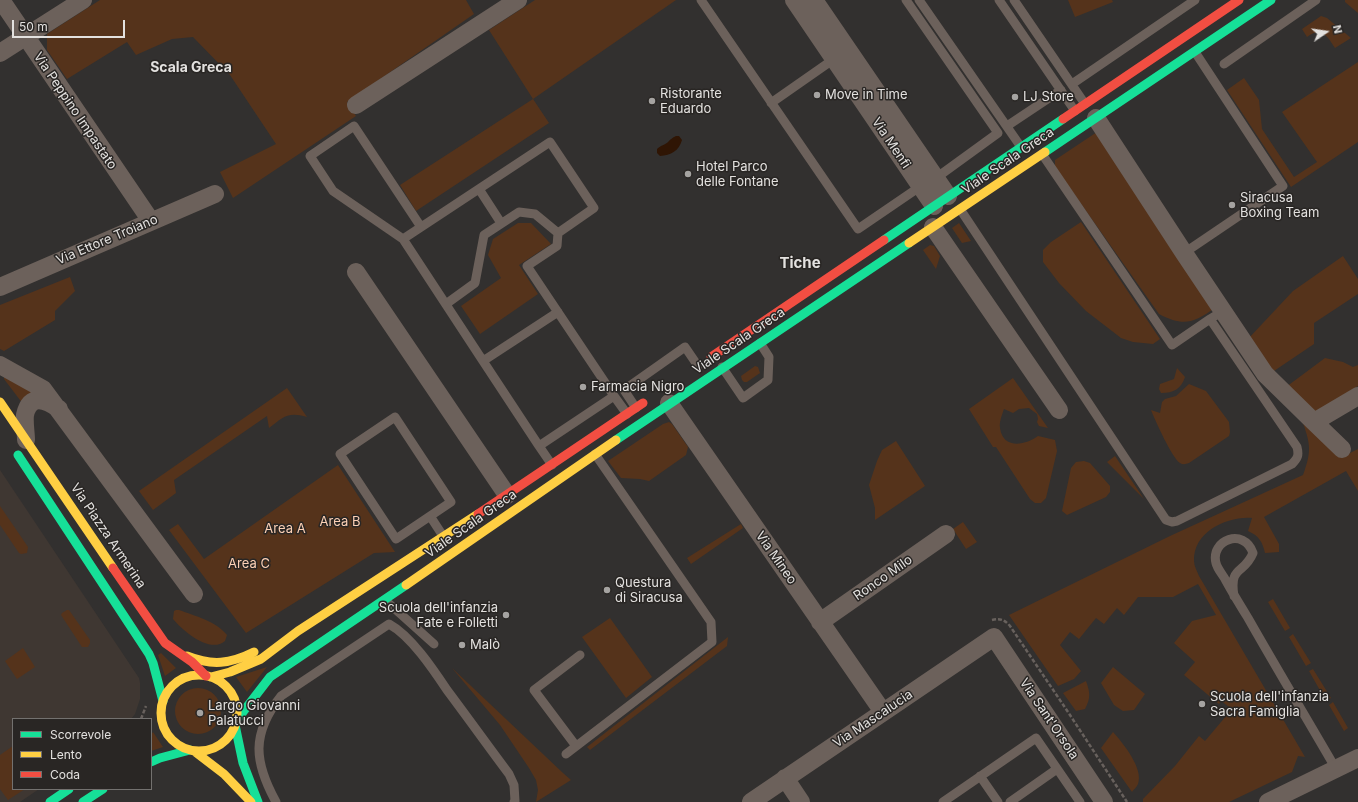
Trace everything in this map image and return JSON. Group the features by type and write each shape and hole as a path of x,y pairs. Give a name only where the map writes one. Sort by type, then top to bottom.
{"main road":[{"name":"Viale Scala Greca","path":"695,368 1239,0"},
{"name":"Viale Scala Greca","path":"235,723 270,677 385,600 668,403 1195,52 1270,0"},
{"name":"Viale Scala Greca","path":"208,676 230,672 261,659 298,631 507,495 648,400"},
{"name":"Via Piazza Armerina","path":"0,402 19,443 149,654 153,663 162,705"},
{"name":"Via Piazza Armerina","path":"19,443 77,512 165,643 192,662 208,676"},
{"path":"177,652 200,662 216,664 245,657 281,638 298,631"},
{"path":"152,720 171,688 183,678 190,676 208,676 219,681 232,694 237,712 231,733 219,745 203,751 192,750 152,762"},
{"path":"162,705 161,718 163,726 174,741 212,762 236,784 251,802"},
{"path":"235,723 243,763 258,802"},
{"path":"50,802 68,790"},
{"path":"83,802 101,790"}],"street":[{"name":"Via Peppino Impastato","path":"1,0 151,221"},
{"path":"0,54 83,0"},
{"path":"356,105 518,0"},
{"name":"Via Menfi","path":"794,0 841,54 941,201"},
{"name":"Via Menfi","path":"814,0 841,54"},
{"path":"1096,118 1184,253 1216,315 1265,374 1342,449"},
{"name":"Via Ettore Troiano","path":"0,287 215,194"},
{"path":"933,227 1059,410"},
{"path":"356,272 507,495"},
{"path":"0,365 43,389 60,410 194,594"},
{"path":"1314,422 1358,396"},
{"path":"19,443 25,416 28,408 34,401 42,400 50,403 60,410"},
{"name":"Via Mineo","path":"668,403 883,712"},
{"name":"Ronco Milo","path":"820,622 946,534"},
{"name":"Via Mascalucia","path":"751,802 994,637"},
{"name":"Via Sant'Orsola","path":"994,637 1104,802"},
{"path":"1268,802 1358,758"},
{"path":"786,778 802,802"}],"lane":[{"path":"701,0 858,230 998,134 906,0"},
{"path":"919,0 1021,147"},
{"path":"999,0 1075,111"},
{"path":"1014,0 1085,104"},
{"path":"1072,84 1194,0"},
{"path":"1224,64 1316,0"},
{"path":"1184,253 1283,186 1195,52"},
{"path":"771,103 841,54"},
{"path":"1007,126 1061,90"},
{"path":"422,227 354,126 310,156 333,191 403,239 552,465"},
{"path":"403,239 550,142 594,208 558,233"},
{"path":"960,209 1166,520 1177,522 1292,464 1297,459 1297,447 1216,315 1172,345 1042,154"},
{"path":"478,189 502,223"},
{"path":"446,304 475,283 484,235 519,212 535,214 558,233"},
{"path":"558,233 557,246 527,266 626,414"},
{"path":"483,361 558,312"},
{"path":"722,368 743,398 768,380 769,357 760,343"},
{"path":"636,408 624,390 685,347 695,368"},
{"path":"539,446 614,396"},
{"path":"395,417 451,502 430,516 396,539 340,454 395,417"},
{"path":"566,754 712,642 711,622 587,441"},
{"path":"430,516 444,536"},
{"path":"1234,596 1232,584 1234,575 1250,561 1253,553 1250,546 1244,540 1236,538 1219,546 1215,554 1216,564 1234,596 1336,769"},
{"path":"385,600 434,644"},
{"path":"276,802 266,783 261,768 259,753 260,737 264,722 272,708 281,696 389,624 396,628 413,645 509,774 514,785 514,802"},
{"path":"344,628 356,646"},
{"path":"576,746 534,690 580,655"},
{"path":"943,802 1036,738 1080,802"},
{"path":"1010,802 1058,769"},
{"path":"980,776 998,802"},
{"path":"253,790 266,783"}],"shaded area":[{"path":"676,136 679,136 682,140 677,150 668,155 660,156 657,153 657,149"},
{"path":"0,470 139,678 140,699 135,714 132,718 12,718 12,790 38,790 20,802 0,802"}],"green space":[{"path":"100,0 466,0 474,14 347,102 356,116 233,198 220,172 276,144 230,75 193,37 172,39 136,55 127,42 67,79 47,50 47,34"},
{"path":"535,0 676,0 533,99 489,30"},
{"path":"1068,0 1112,0 1113,2 1075,17"},
{"path":"1345,0 1358,0 1358,13 1345,2"},
{"path":"1321,16 1327,18 1351,38 1335,48 1327,36 1320,32 1307,37 1302,29"},
{"path":"1358,62 1358,142 1291,187 1227,90 1244,78 1259,100 1262,129 1294,177 1317,162 1282,112"},
{"path":"533,99 549,123 416,211 400,185"},
{"path":"1097,132 1215,308 1188,322 1175,321 1159,314 1055,167 1055,160"},
{"path":"1081,222 1160,339 1153,344 1133,342 1121,338 1086,311 1059,283 1043,262 1043,250 1051,242"},
{"path":"518,223 531,223 551,244 519,265 538,294 480,334 461,306 501,278 488,255 493,239"},
{"path":"959,223 971,241 962,243 952,228"},
{"path":"930,245 934,246 940,256 936,269 923,250"},
{"path":"1343,256 1358,279 1358,294 1314,323 1314,344 1271,373 1248,339 1293,291"},
{"path":"70,277 75,291 55,311 55,320 4,351 0,349 0,305"},
{"path":"1325,358 1343,362 1353,367 1358,365 1358,386 1314,414 1286,387"},
{"path":"755,366 758,367 760,373 747,382 744,382 741,376"},
{"path":"1177,368 1185,377 1181,385 1176,390 1161,393 1159,389 1160,384 1174,379"},
{"path":"4,375 42,394 23,404 4,379"},
{"path":"1013,378 1048,428 1039,426 1037,422 1037,414 1029,408 1019,409 1013,413 1004,409 1000,423 1002,435 1010,443 1016,444 1027,442 1038,436 1055,440 1057,451 1046,498 1041,503 1035,503 1030,499 996,447 993,447 969,409"},
{"path":"1189,384 1206,391 1229,422 1230,432 1229,436 1189,463 1183,464 1177,460 1173,454 1151,410 1160,413 1162,402 1165,399 1176,396"},
{"path":"287,388 307,417 300,415 286,416 269,428 267,416 174,480 176,493 153,510 139,491"},
{"path":"669,422 688,447 686,455 649,481 621,478 608,461 663,424"},
{"path":"1303,423 1342,457 1358,449 1358,491 1346,471 1264,517 1279,544 1279,552 1265,553 1260,539 1248,531 1252,518 1242,518 1222,523 1205,534 1195,551 1194,561 1199,576 1305,757 1298,756 1292,772 1229,802 1143,802 1143,799 1175,766 1199,736 1205,741 1232,709 1221,701 1219,704 1184,675 1195,662 1174,643 1192,621 1216,615 1198,584 1173,597 1138,597 1124,615 1117,608 1104,624 1096,618 1079,639 1070,632 1060,645 1081,671 1074,679 1058,686 1009,615 1170,536 1303,475 1309,455 1309,443"},
{"path":"896,441 925,486 875,520 875,508 869,485 882,450"},
{"path":"1115,456 1144,499 1107,462"},
{"path":"1084,461 1090,463 1110,486 1110,492 1106,497 1067,515 1062,511 1071,468 1076,462"},
{"path":"338,465 395,552 374,553 246,633 169,530 178,524 204,559"},
{"path":"0,506 28,547 27,553 19,553 0,525"},
{"path":"963,522 977,542 966,549 953,529"},
{"path":"741,524 743,528 691,564 687,558"},
{"path":"1273,599 1290,628 1285,631 1268,602"},
{"path":"69,610 90,640 88,647 82,647 61,615"},
{"path":"176,610 198,617 217,626 227,635 225,641 212,645 190,635 173,619 174,611"},
{"path":"610,618 652,677 626,698 582,637"},
{"path":"1293,634 1311,663 1306,666 1289,637"},
{"path":"728,637 727,646 590,750 587,747"},
{"path":"23,648 35,667 17,679 5,661"},
{"path":"161,653 176,668 165,676 158,655"},
{"path":"267,667 247,692 236,677"},
{"path":"1113,667 1145,694 1134,710 1123,711 1114,705 1101,683"},
{"path":"452,668 571,780 536,802 538,790 536,780 529,768 500,725"},
{"path":"1313,669 1331,698 1326,701 1309,671"},
{"path":"1086,681 1089,692 1088,702 1085,709 1076,711 1063,693"},
{"path":"203,688 207,689 217,698 220,702 220,720 211,730 203,734 193,734 185,730 176,720 175,706 179,698 189,689"},
{"path":"1333,702 1348,728 1344,731 1329,705"},
{"path":"153,732 163,747 152,751"},
{"path":"1113,732 1132,756 1138,771 1138,784 1132,792 1101,748"},
{"path":"12,747 12,790 23,790 8,800 0,789 0,755"}],"traffic: fast":[{"path":"1045,152 1271,0"},
{"path":"884,240 1063,119"},
{"path":"616,440 909,243"},
{"path":"18,455 149,654 153,663 163,701"},
{"path":"236,721 270,677 406,585"},
{"path":"235,725 243,763 258,802"},
{"path":"152,762 190,750"},
{"path":"50,802 68,790"},
{"path":"83,802 101,790"}],"traffic: slow":[{"path":"909,243 1045,152"},
{"path":"0,402 113,568"},
{"path":"406,585 616,440"},
{"path":"211,677 230,672 261,659 298,631 478,514"},
{"path":"187,656 205,661 221,662 237,659 254,652"},
{"path":"199,675 213,678 226,686 234,699 237,713 234,727 226,740 213,748 199,751 185,748 172,740 164,727 161,713 164,699 172,686 185,678 199,675"},
{"path":"194,751 224,774 251,802"}],"traffic: jam":[{"path":"1063,119 1239,0"},
{"path":"711,357 884,240"},
{"path":"478,514 643,403"},
{"path":"113,568 165,643 192,662 206,676"}],"place":[{"name":"Move in Time","path":"817,95"},
{"name":"LJ Store","path":"1015,97"},
{"name":"Ristorante Eduardo","path":"652,101"},
{"name":"Hotel Parco delle Fontane","path":"688,174"},
{"name":"Siracusa Boxing Team","path":"1232,205"},
{"name":"Farmacia Nigro","path":"583,387"},
{"name":"Questura di Siracusa","path":"607,590"},
{"name":"Scuola dell'infanzia Fate e Folletti","path":"506,615"},
{"name":"Malò","path":"462,645"},
{"name":"Scuola dell'infanzia Sacra Famiglia","path":"1202,704"},
{"name":"Largo Giovanni Palatucci","path":"200,713"}],"district":[{"name":"Scala Greca","path":"191,68"},
{"name":"Tiche","path":"800,263"}],"park label":[{"name":"Area B","path":"340,522"},
{"name":"Area A","path":"285,529"},
{"name":"Area C","path":"249,564"}]}
